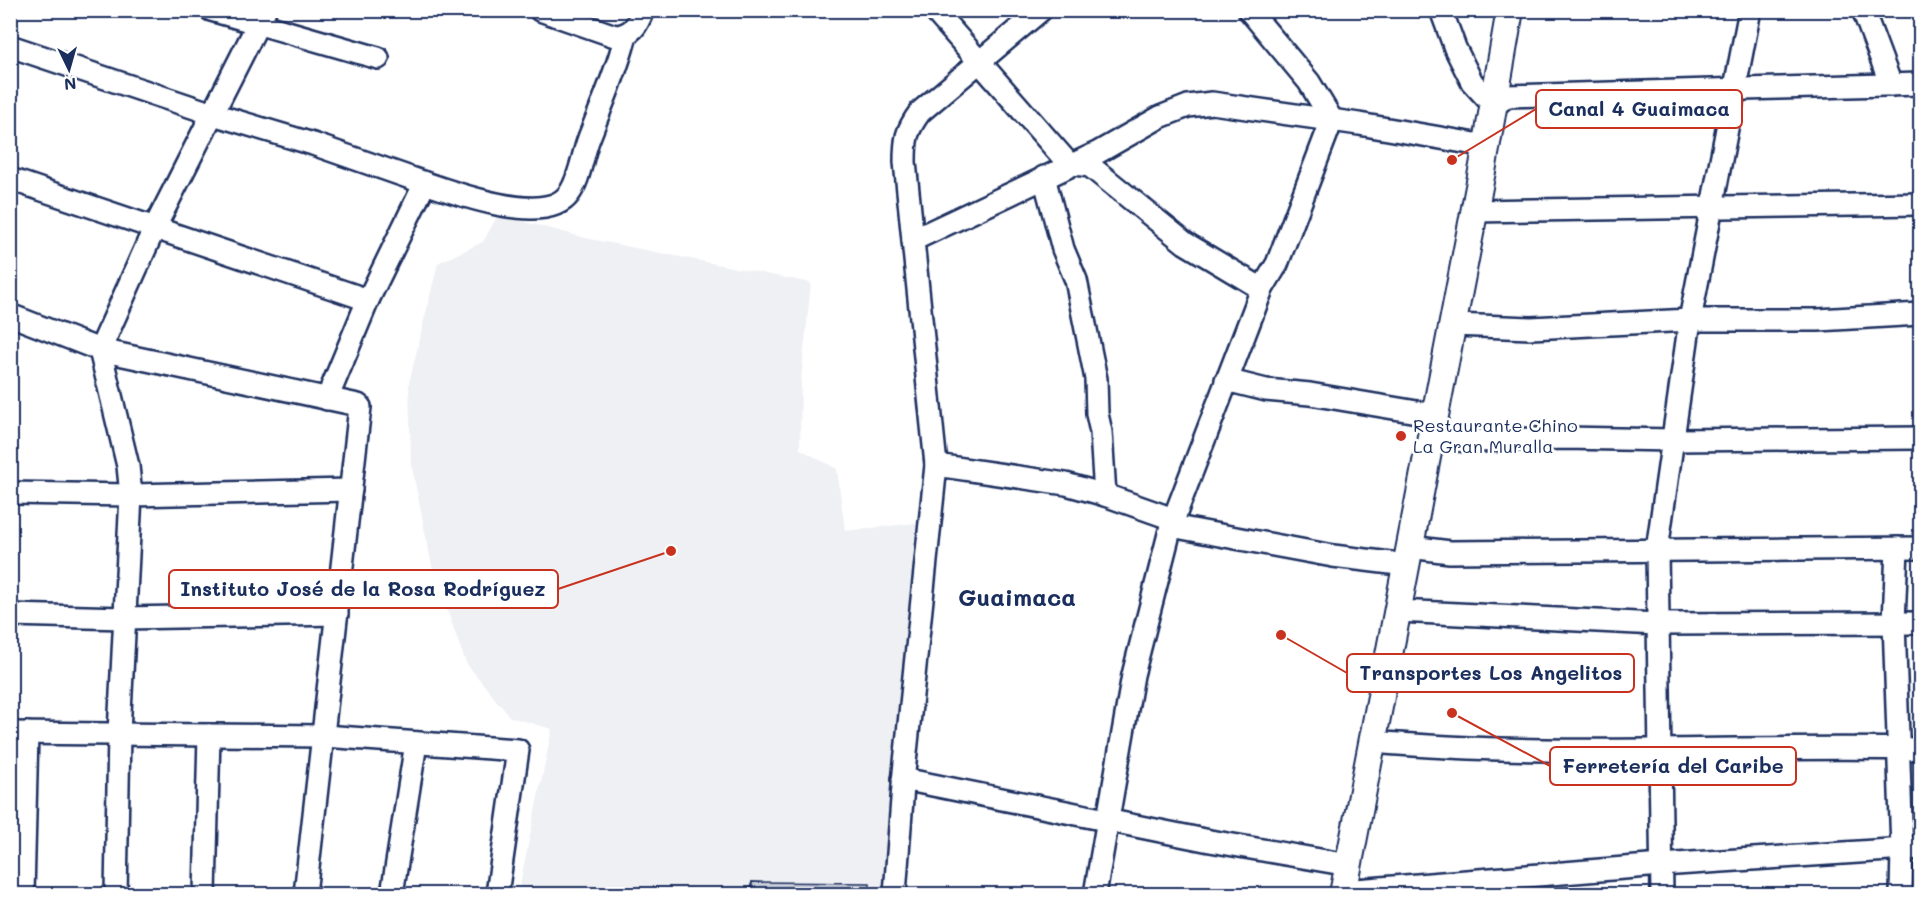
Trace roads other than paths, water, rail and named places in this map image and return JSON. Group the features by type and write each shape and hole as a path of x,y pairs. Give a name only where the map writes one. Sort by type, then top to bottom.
{"main road":[{"path":"1344,892 1475,211 1510,10"}],"street":[{"path":"211,10 262,17 378,58"},
{"path":"540,10 615,36 626,35"},
{"path":"10,46 487,203 503,206 544,206 562,201 575,183 589,138 619,62 626,35 638,23 643,10"},
{"path":"934,10 1068,163 1090,166 1185,243 1262,289"},
{"path":"895,894 903,779 936,465 905,162 905,143 909,128 920,112 1041,10"},
{"path":"1249,10 1309,82 1332,120"},
{"path":"1441,10 1455,48 1473,82 1494,106 1507,96 1920,84"},
{"path":"1662,894 1657,550 1690,320 1750,10"},
{"path":"1863,10 1892,85"},
{"path":"116,894 119,733 131,495 128,466 100,350 154,229 262,17"},
{"path":"913,240 1097,153 1160,117 1188,106 1212,102 1487,146"},
{"path":"1095,894 1133,675 1172,523 1262,289 1277,264 1332,120"},
{"path":"1044,177 1063,249 1076,280 1096,379 1105,495"},
{"path":"10,179 368,300"},
{"path":"327,399 368,300 425,183"},
{"path":"1475,211 1920,204"},
{"path":"1453,325 1531,328 1690,320 1818,320 1920,314"},
{"path":"10,315 100,350 360,407 305,894"},
{"path":"1226,380 1266,390 1310,394 1477,441 1563,438 1674,440 1920,438"},
{"path":"936,465 1066,484 1105,495 1172,523 1333,556 1408,556 1450,552 1920,548"},
{"path":"10,493 131,495 351,490"},
{"path":"1897,548 1894,622 1898,748 1911,849 1901,894"},
{"path":"1398,611 1658,624 1920,623"},
{"path":"10,615 124,618 337,614"},
{"path":"23,894 19,733 324,736 518,750 497,894"},
{"path":"205,894 209,735"},
{"path":"1373,742 1443,748 1660,751 1842,747 1920,749"},
{"path":"392,894 416,743"},
{"path":"903,779 1233,846 1349,865"},
{"path":"1344,892 1661,865 1911,849"}],"place":[{"name":"Canal 4 Guaimaca","path":"1452,160"},
{"name":"Restaurante Chino La Gran Muralla","path":"1401,436"},
{"name":"Instituto José de la Rosa Rodríguez","path":"671,551"},
{"name":"Transportes Los Angelitos","path":"1281,635"},
{"name":"Ferretería del Caribe","path":"1452,713"}],"district":[{"name":"Guaimaca","path":"1017,598"}]}
